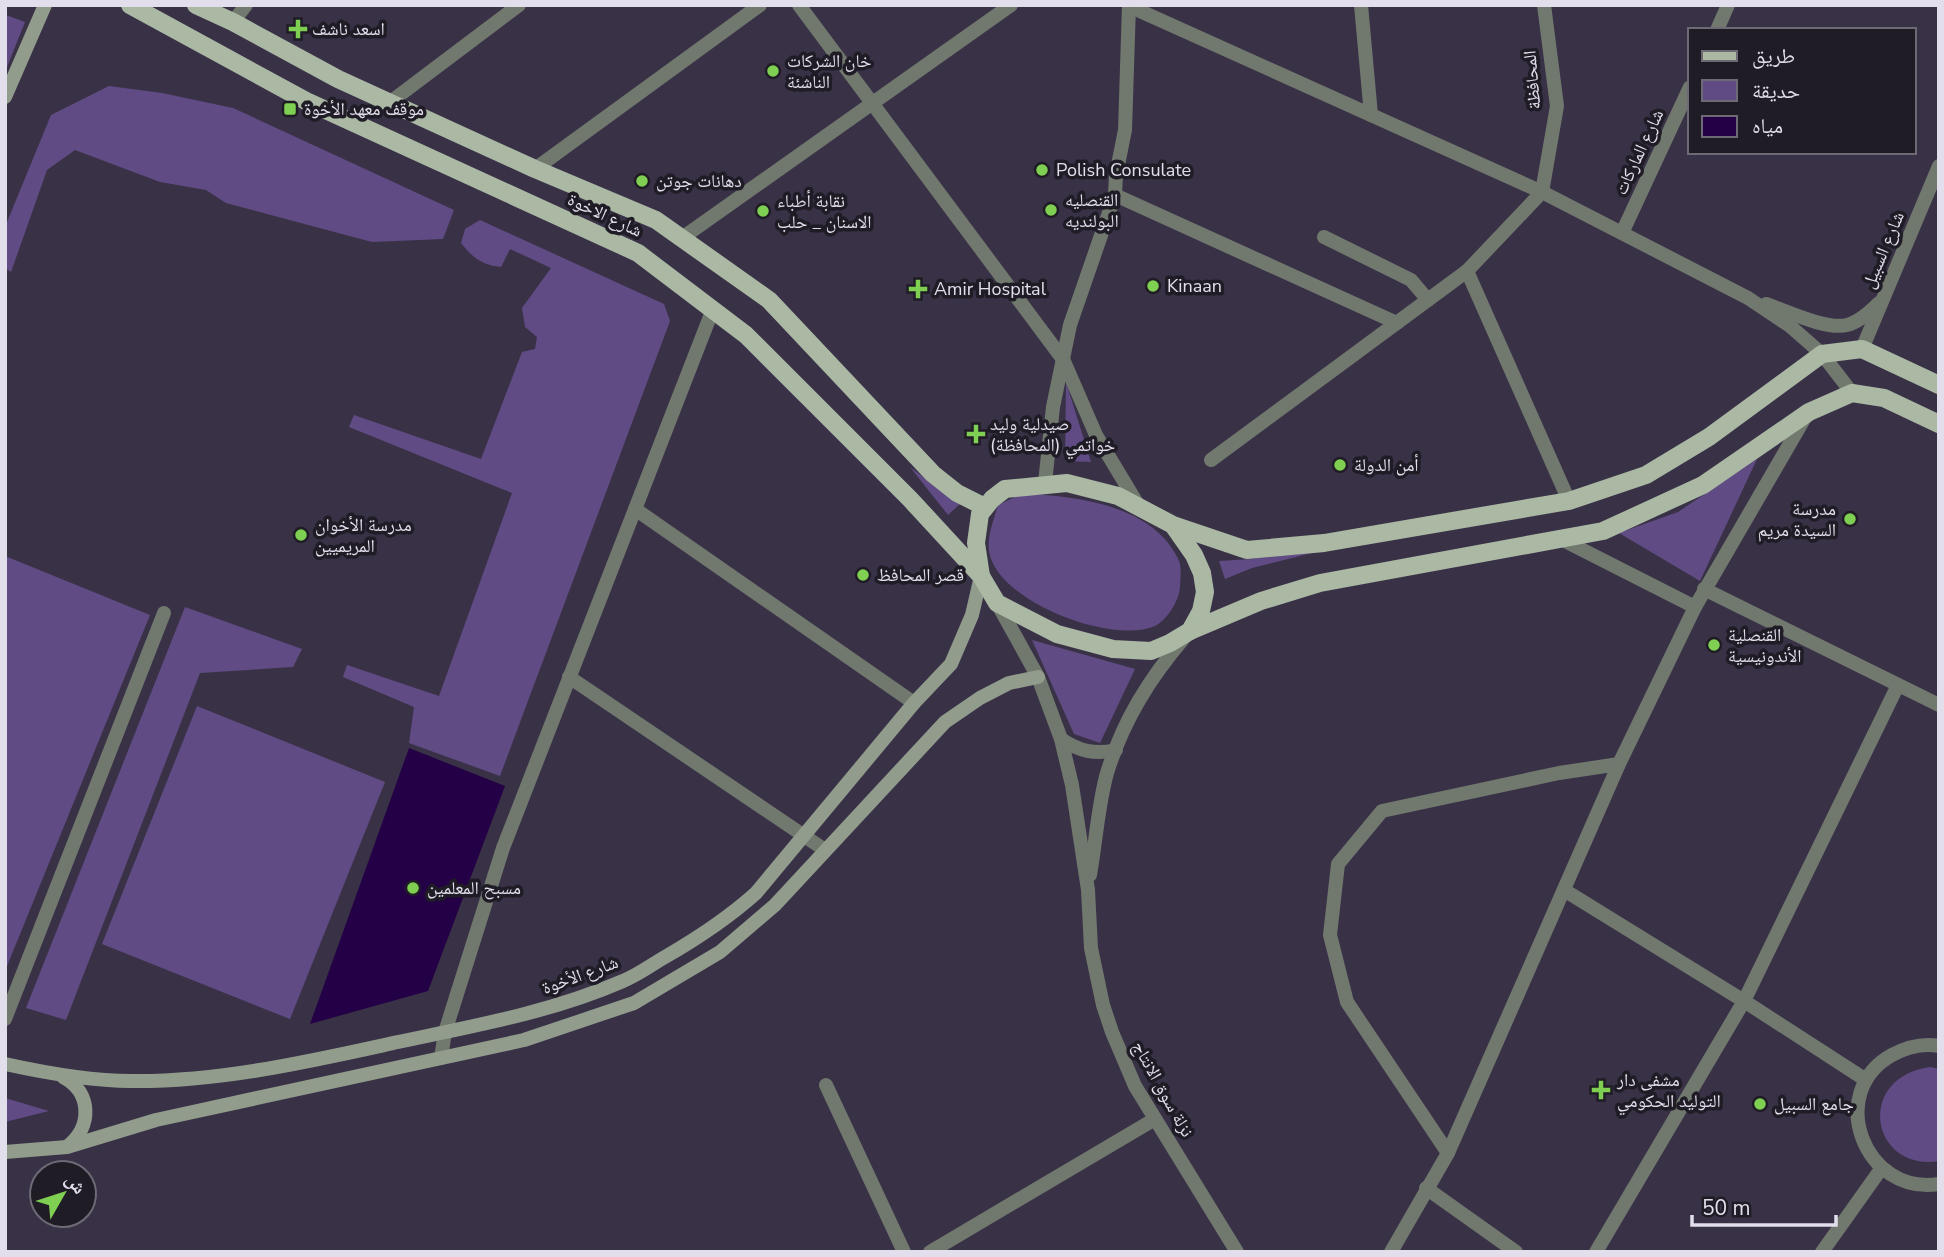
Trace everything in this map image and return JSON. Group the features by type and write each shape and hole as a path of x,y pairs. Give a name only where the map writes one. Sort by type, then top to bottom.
{"main road":[{"path":"5,97 45,5"},
{"name":"شارع الاخوة","path":"130,5 306,101 638,253 756,345 910,499 981,576"},
{"path":"195,5 389,103 656,220 769,300 933,474 957,493 985,507"},
{"path":"1939,385 1862,349 1822,354 1709,436 1646,475 1569,500 1324,543 1247,550 1173,525 1118,496 1067,482 1005,489 980,514 975,543 981,576 997,603 1057,634 1112,649 1151,651 1261,601 1320,583 1603,531 1703,485 1808,412 1852,393 1884,398 1939,424"},
{"path":"1173,525 1194,555 1202,573 1205,592 1201,611 1190,631"},
{"name":"شارع الأخوة","path":"5,1064 60,1075 130,1081 203,1079 350,1053 523,1015 580,998 626,980 703,935 731,916 756,893 914,703 951,664 972,615 981,576"},
{"path":"7,1155 66,1147 156,1120 524,1040 634,1003 720,953 775,905 945,722 980,698 1009,683 1038,677"},
{"path":"60,1075 78,1088 86,1109 82,1131 66,1147"}],"street":[{"path":"233,22 246,5"},
{"path":"389,103 519,5"},
{"path":"535,169 760,5"},
{"path":"799,5 1062,358 1096,435 1140,508"},
{"path":"682,239 1011,5"},
{"path":"1361,5 1371,115"},
{"name":"المحافظة","path":"1542,192 1557,106 1544,5"},
{"path":"1718,28 1728,5"},
{"path":"1045,483 1053,407 1062,358 1078,299 1115,195 1125,130 1129,6 1542,192 1748,298 1790,326 1822,354 1852,393"},
{"name":"شارع الماركات","path":"1622,233 1688,91"},
{"name":"شارع السبيل","path":"1862,349 1939,166"},
{"path":"1211,460 1467,271 1542,192"},
{"path":"1115,195 1397,323"},
{"path":"1324,237 1411,280 1429,300"},
{"path":"1467,271 1569,500"},
{"path":"1748,298 1831,326 1847,325 1863,317 1882,301"},
{"path":"441,1058 445,1032 503,848 713,309"},
{"path":"1391,1252 1448,1153 1619,764 1695,607 1808,412"},
{"path":"635,509 914,703"},
{"path":"1563,540 1695,607"},
{"path":"1704,589 1939,705"},
{"path":"997,603 1038,677 1061,739 1072,785 1088,890"},
{"path":"5,1019 164,613"},
{"path":"1088,890 1107,776 1116,750 1139,696 1157,669 1190,631"},
{"path":"569,677 825,850"},
{"path":"1596,1252 1744,1001 1898,685"},
{"path":"1061,739 1070,746 1092,752 1116,750"},
{"path":"1448,1153 1347,1002 1330,935 1338,864 1382,811 1559,773 1619,764"},
{"name":"نزلة سوق الانتاج","path":"1088,890 1091,948 1103,1005 1122,1059 1154,1119 1237,1252"},
{"path":"1564,890 1866,1080"},
{"path":"1939,1046 1905,1048 1883,1060 1866,1080 1858,1105 1859,1130 1866,1149 1881,1168 1902,1181 1926,1186 1939,1184"},
{"path":"826,1085 904,1252"},
{"path":"930,1252 1154,1119"},
{"path":"1822,1252 1881,1168"},
{"path":"1426,1188 1516,1252"}],"green space":[{"path":"6,15 25,22 5,72 5,18"},
{"path":"109,86 162,93 233,108 454,210 443,239 372,242 226,203 206,190 160,182 75,150 47,170 11,272 5,268 5,227 51,115"},
{"path":"480,220 664,304 670,321 500,776 409,743 414,707 343,677 347,665 439,696 512,493 349,427 354,415 481,459 522,352 535,349 537,337 525,327 522,308 551,268 510,249 501,267 478,260 461,243 465,229"},
{"path":"1066,382 1091,462 1065,461"},
{"path":"1757,459 1700,581 1619,533 1678,512"},
{"path":"910,467 960,504 948,515"},
{"path":"1021,494 1088,501 1132,515 1152,527 1167,542 1180,564 1179,592 1168,615 1155,626 1136,630 1111,629 1085,624 1058,614 1033,602 1012,586 996,569 989,551 989,539 998,505"},
{"path":"1311,549 1312,553 1252,568 1225,579 1219,561 1251,559"},
{"path":"5,556 150,615 5,971"},
{"path":"185,607 302,649 293,667 200,673 66,1020 26,1008"},
{"path":"1032,640 1135,669 1100,743 1074,734"},
{"path":"197,706 385,782 290,1019 102,944"},
{"path":"1930,1067 1939,1069 1939,1161 1916,1161 1898,1152 1886,1139 1880,1122 1882,1104 1890,1088 1906,1075"},
{"path":"5,1098 49,1111 5,1122"}],"water":[{"name":"مسبح المعلمين","path":"409,748 505,786 428,991 310,1024"}],"place":[{"name":"اسعد ناشف","path":"298,29"},
{"name":"خان الشركات الناشئة","path":"773,71"},
{"name":"موقف معهد الأخوة","path":"290,109"},
{"name":"Polish Consulate","path":"1042,170"},
{"name":"دهانات جوتن","path":"642,181"},
{"name":"القنصليه البولنديه","path":"1051,210"},
{"name":"نقابة أطباء الاسنان _ حلب","path":"763,211"},
{"name":"Kinaan","path":"1153,286"},
{"name":"Amir Hospital","path":"918,289"},
{"name":"صيدلية وليد خواتمي (المحافظة)","path":"976,434"},
{"name":"أمن الدولة","path":"1340,465"},
{"name":"مدرسة السيدة مريم","path":"1850,519"},
{"name":"مدرسة الأخوان المريميين","path":"301,535"},
{"name":"قصر المحافظ","path":"863,575"},
{"name":"القنصلية الأندونيسية","path":"1714,645"},
{"name":"مسبح المعلمين","path":"413,888"},
{"name":"مشفى دار التوليد الحكومي","path":"1601,1090"},
{"name":"جامع السبيل","path":"1760,1104"}]}
